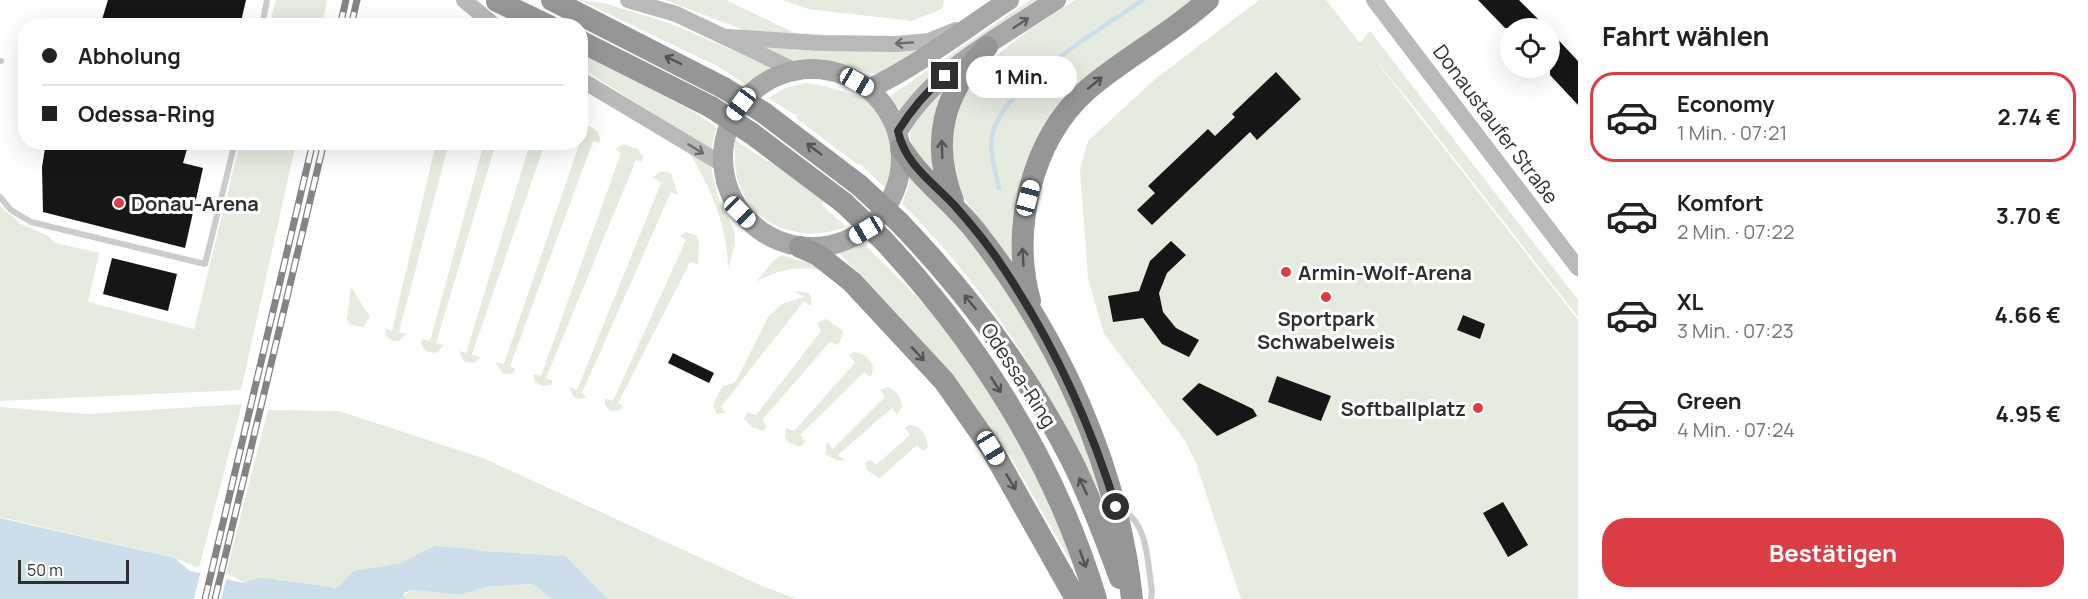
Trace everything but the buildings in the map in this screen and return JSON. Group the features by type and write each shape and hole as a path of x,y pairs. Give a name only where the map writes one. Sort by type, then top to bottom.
{"highway":[{"path":"496,0 533,18"},
{"name":"Odessa-Ring","path":"552,0 587,18"},
{"path":"1033,314 1025,276 1024,228 1033,178 1049,141 1085,92 1208,0"},
{"name":"Odessa-Ring","path":"588,18 724,88 764,113 859,185 899,222 972,303 1000,340 1044,410 1094,510 1127,599"},
{"name":"Odessa-Ring","path":"588,45 711,107 751,133 797,165 883,240 952,320 1016,416 1072,527 1096,599"},
{"path":"955,206 946,181 942,159 941,140 945,115 952,93 966,69 987,46"},
{"path":"899,140 912,164 955,206 996,257 1033,314 1084,417 1116,507 1126,551 1132,599"},
{"path":"800,247 818,255 852,282 944,381 991,448 1076,599"}],"main road":[{"path":"464,0 485,18"},
{"path":"628,0 676,14 794,70"},
{"path":"869,89 897,76 947,45 1009,0"},
{"path":"899,140 917,102 931,88 987,46 1056,0"},
{"name":"Donaustaufer Straße","path":"1377,2 1578,268"},
{"path":"728,37 822,43 897,44 929,41 979,20"},
{"path":"821,69 846,75 869,89 886,108 899,140 901,171 894,193 874,222 846,241 823,247 800,247 782,243 758,230 740,212 728,189 722,164 724,139 733,114 749,94 770,79 794,70 821,69"},
{"path":"588,84 722,164"}],"lane":[{"path":"264,18 267,0"},
{"path":"0,197 11,210 31,222 205,264 233,150"},
{"path":"1116,507 1137,520 1142,530 1152,591 1151,599"}],"shaded area":[{"path":"276,0 327,0 323,18 271,18"},
{"path":"580,0 604,3 669,23 772,67 745,84 719,67"},
{"path":"665,0 726,0 799,35 749,32"},
{"path":"783,0 944,0 942,9 912,21 808,9"},
{"path":"1030,0 1042,0 900,110 890,96"},
{"path":"1075,0 1196,0 1054,119 1023,284 962,195 949,147 956,106 980,68 1028,31"},
{"name":"Sportpark Schwabelweis","path":"1259,0 1326,0 1360,43 1370,31 1578,300 1578,317 1372,56 1578,320 1578,599 1241,599 1196,463 1184,439 1104,334 1088,278 1080,169 1088,141 1154,80"},
{"path":"746,41 781,46 925,51 886,72 875,74 824,60 791,60"},
{"path":"588,57 691,110 716,127 711,150 588,72"},
{"path":"955,76 942,182 916,155 911,143 910,132 914,121 928,101"},
{"path":"805,83 870,99 882,108 889,118 895,143 894,169 889,192 859,163 858,165 796,118 797,116 768,98 785,88"},
{"path":"588,126 596,131 600,143 593,141 510,366 516,369 511,374 502,373 495,362 504,364 577,150 588,150"},
{"path":"735,140 768,162 770,159 824,201 821,204 846,227 829,232 796,232 765,219 743,194 736,172"},
{"path":"623,144 638,149 643,157 642,162 636,160 546,378 553,381 551,385 543,386 535,382 533,374 541,376 621,153 615,150"},
{"path":"686,148 711,165 718,197 734,230 735,244 728,267 724,235 715,204"},
{"path":"238,150 294,150 241,390 0,401 0,206 21,224 47,235 56,243 99,253 88,302 194,329"},
{"path":"434,150 447,150 399,332 406,334 399,341 393,341 385,335 386,329 392,331"},
{"path":"482,150 494,150 436,343 444,345 437,353 432,353 427,351 421,343 422,339 430,341"},
{"path":"528,150 543,150 472,354 480,357 475,363 463,361 459,351 466,353"},
{"path":"661,171 671,173 678,195 671,192 582,393 587,397 580,399 574,397 569,387 577,390 661,183 653,177"},
{"path":"911,171 933,192 1026,315 1085,437 1118,548 1061,423 1038,379 985,299 944,249 902,204"},
{"path":"686,232 696,235 699,242 698,264 690,262 618,403 624,407 617,411 610,411 605,405 605,398 613,401 686,240 680,236"},
{"path":"859,239 942,322 983,379 1041,481 1085,586 1009,454 957,382 834,247"},
{"path":"781,255 827,271 790,269 756,282"},
{"path":"351,287 370,317 363,327 351,325 347,320"},
{"path":"794,291 809,293 812,301 810,306 804,301 721,407 726,413 717,414 713,406 722,386 734,383 738,377 768,317 782,304 804,297"},
{"path":"826,319 842,330 843,334 838,345 830,342 762,420 767,427 763,431 752,427 744,419 748,412 756,415 821,331 817,323"},
{"path":"855,352 866,357 873,366 870,377 864,372 800,435 806,442 800,447 790,443 785,438 786,428 794,431 855,363 849,355"},
{"path":"888,387 896,392 901,400 902,407 897,415 892,408 838,455 845,461 836,460 825,454 827,442 833,449 885,397 880,390"},
{"path":"242,404 199,568 175,558 0,517 0,407 87,414"},
{"path":"268,410 339,411 483,458 762,586 797,599 608,599 566,556 483,551 436,545 401,563 353,571 337,588 260,577 245,583 226,573"},
{"path":"909,425 923,432 928,447 923,451 917,445 880,478 866,470 866,463 870,459 876,465 910,435 905,428"},
{"path":"533,584 552,599 403,599 403,596 412,590 460,595 485,587"}],"water":[{"path":"0,518 175,558 190,571 244,583 260,577 337,588 353,571 401,563 436,545 483,551 566,556 608,599 552,599 533,584 485,587 460,595 412,590 404,593 403,599 0,599"}],"pier":[{"path":"201,571 227,576 221,599 194,599"}],"waterway":[{"path":"999,188 991,143 999,118 1013,98 1055,60 1143,0"}],"railway":[{"path":"342,18 346,0"},
{"path":"353,18 357,0"},
{"path":"205,599 311,150"},
{"path":"215,599 322,150"}],"place":[{"name":"Donau-Arena","path":"119,203"},
{"name":"Armin-Wolf-Arena","path":"1286,272"},
{"name":"Sportpark Schwabelweis","path":"1326,297"},
{"name":"Softballplatz","path":"1478,408"}],"route":[{"path":"945,76 917,102 898,131 901,148 912,164 955,206 976,231 1033,314 1069,382 1102,462 1116,507"}]}
